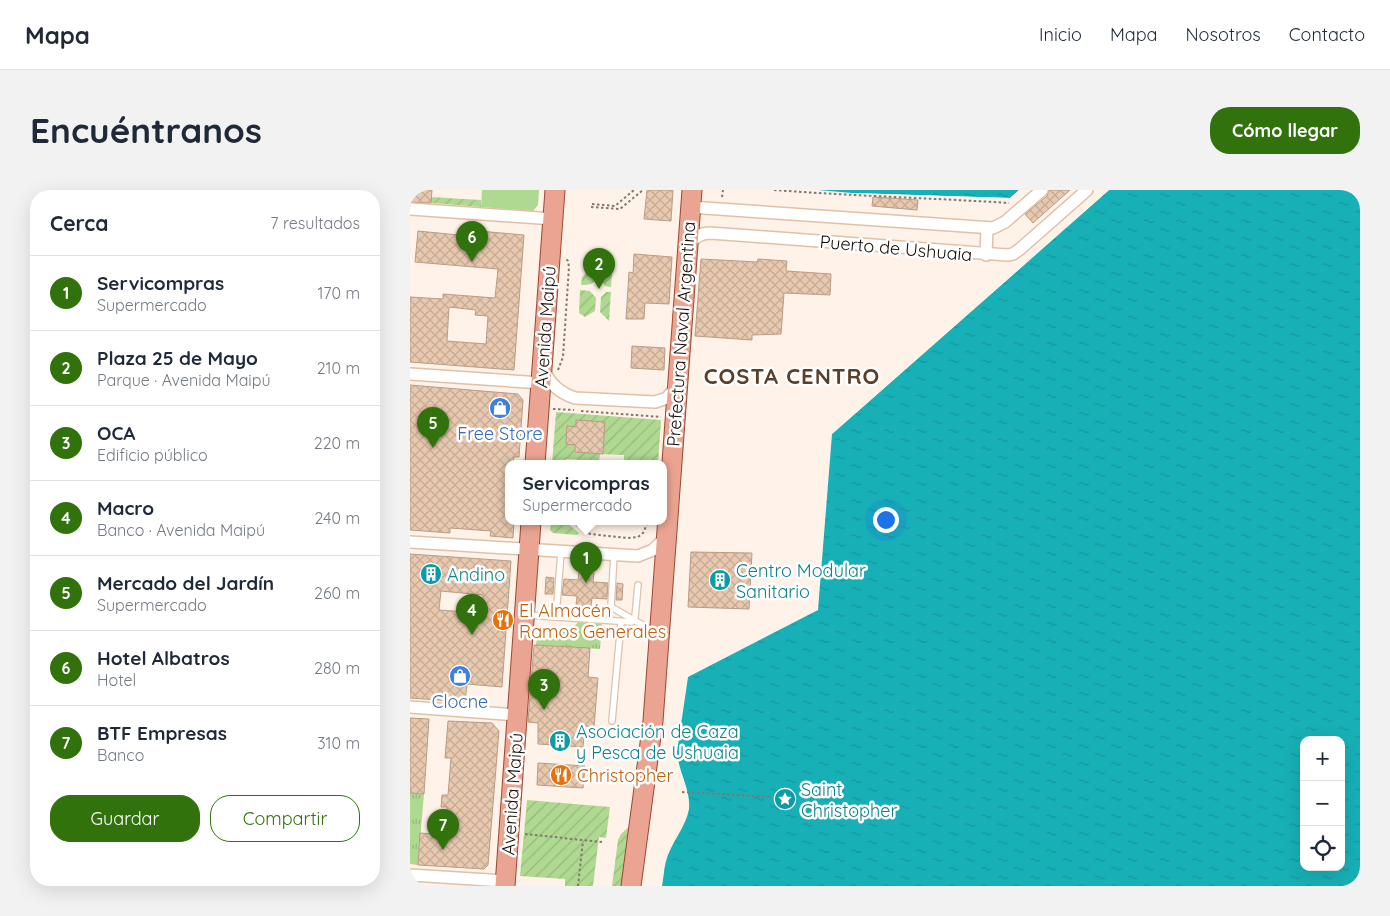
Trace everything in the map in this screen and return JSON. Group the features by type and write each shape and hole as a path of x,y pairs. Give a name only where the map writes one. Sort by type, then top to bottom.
{"main road":[{"name":"Avenida Maipú","path":"536,460 548,385 543,362 555,190"},
{"name":"Prefectura Naval Argentina","path":"667,483 677,386 691,199"},
{"name":"Avenida Maipú","path":"505,884 531,525"},
{"name":"Prefectura Naval Argentina","path":"631,886 653,722 667,525"}],"street":[{"name":"Puerto de Ushuaia","path":"691,199 993,228 1005,222 1042,190"},
{"name":"Puerto de Ushuaia","path":"687,248 696,237 710,233 1001,256 1013,254 1087,190"},
{"path":"410,209 553,219"},
{"path":"986,255 987,228"},
{"path":"410,374 548,385 575,398 648,403 667,398 677,386"},
{"path":"410,542 638,556 646,554 659,546 667,537"},
{"path":"410,707 518,715"},
{"path":"410,875 505,884"}],"lane":[{"path":"556,617 560,552"},
{"path":"614,555 611,607 660,634"},
{"path":"634,620 638,585"},
{"path":"524,615 620,622 632,622 634,620"},
{"path":"612,721 620,622"}],"path":[{"path":"634,190 615,206 591,205 620,209 643,190"},
{"path":"774,190 1014,203"},
{"path":"563,255 569,263 569,276 563,357 548,385 553,409 666,417"},
{"path":"576,525 590,534 628,538 638,537 646,525"},
{"path":"682,792 772,798"},
{"path":"520,834 602,842"},
{"path":"578,886 583,840"}],"green space":[{"path":"482,190 539,190 538,205 533,211 481,207"},
{"path":"431,197 481,200 481,207 431,203"},
{"path":"613,260 611,287 605,286 602,281 603,261"},
{"path":"598,261 597,275 594,282 581,285 582,277"},
{"path":"580,290 590,291 596,298 595,311 585,317 579,313"},
{"path":"606,292 611,292 609,321 600,312 601,297"},
{"path":"556,412 661,420 658,460 624,460 624,455 600,454 599,460 552,460"},
{"path":"551,525 570,525 579,533 577,535 553,533 550,530"},
{"path":"578,622 602,624 600,649 536,645 538,636 542,631 573,627"},
{"path":"410,793 424,794 418,865 410,864"},
{"path":"527,800 610,807 606,838 599,837 593,886 565,886 565,879 520,876"},
{"path":"632,824 623,886 612,886 618,840 621,834"}],"water":[{"path":"818,190 1019,190 1010,198 852,193"},
{"path":"1109,190 1360,190 1360,886 662,886 668,855 689,809 688,795 677,752 688,677 818,610 832,434"}],"pier":[{"path":"1019,190 1022,190 1010,200 852,195 852,193 1010,198"},
{"path":"1106,190 1109,190 832,434 833,430"}],"building":[{"path":"410,190 432,190 431,203 410,202"},
{"path":"647,190 673,190 671,221 644,219"},
{"path":"1049,190 1070,190 1033,223 1025,214 1047,196"},
{"path":"873,197 918,200 917,210 872,206"},
{"path":"418,231 479,237 479,231 524,235 514,370 410,362 410,297 443,299 443,294 495,298 498,269 415,262","holes":["449,307 476,310 475,315 488,316 486,344 447,341"]},
{"path":"634,254 672,257 669,304 645,303 644,319 626,319 629,272 633,273"},
{"path":"701,259 757,262 758,259 787,261 786,271 831,274 830,295 784,293 781,334 752,335 752,340 695,336"},
{"path":"632,346 665,348 664,370 631,368"},
{"path":"410,385 518,394 523,400 519,457 514,457 514,460 505,460 505,525 514,525 513,538 490,536 491,531 450,528 450,533 410,530"},
{"path":"576,420 605,422 603,454 575,452 575,445 566,444 567,426 576,427"},
{"name":"Centro Modular Sanitario","path":"691,552 752,553 749,609 688,607"},
{"path":"410,554 511,561 502,687 467,684 465,702 410,698","holes":["441,591 483,595 482,613 439,610"]},
{"path":"579,572 594,573 593,582 608,583 607,599 592,598 591,606 576,605 577,596 562,595 564,579 578,580"},
{"path":"546,577 554,578 553,594 545,594"},
{"path":"617,583 623,584 622,600 616,600"},
{"path":"534,645 590,648 588,677 598,678 594,727 585,726 583,747 538,744 538,723 528,722"},
{"path":"410,718 429,719 424,794 410,793"},
{"path":"448,721 492,723 499,731 488,865 484,869 418,865 420,833 436,834 436,828 445,828 447,807 441,807 442,795 448,795 451,758 445,758"},
{"name":"Christopher","path":"538,763 585,766 583,788 537,785"}],"place":[{"name":"Hotel Albatros","path":"472,262"},
{"name":"Plaza 25 de Mayo","path":"599,289"},
{"name":"Free Store","path":"500,408"},
{"name":"Mercado del Jardín","path":"433,448"},
{"name":"Andino","path":"431,574"},
{"name":"Centro Modular Sanitario","path":"720,580"},
{"name":"Servicompras","path":"586,583"},
{"name":"El Almacén Ramos Generales","path":"503,620"},
{"name":"Macro","path":"472,635"},
{"name":"Clocne","path":"460,676"},
{"name":"OCA","path":"544,710"},
{"name":"Asociación de Caza y Pesca de Ushuaia","path":"560,741"},
{"name":"Christopher","path":"561,775"},
{"name":"Saint Christopher","path":"785,799"},
{"name":"BTF Empresas","path":"443,850"}],"district":[{"name":"COSTA CENTRO","path":"792,376"}]}
